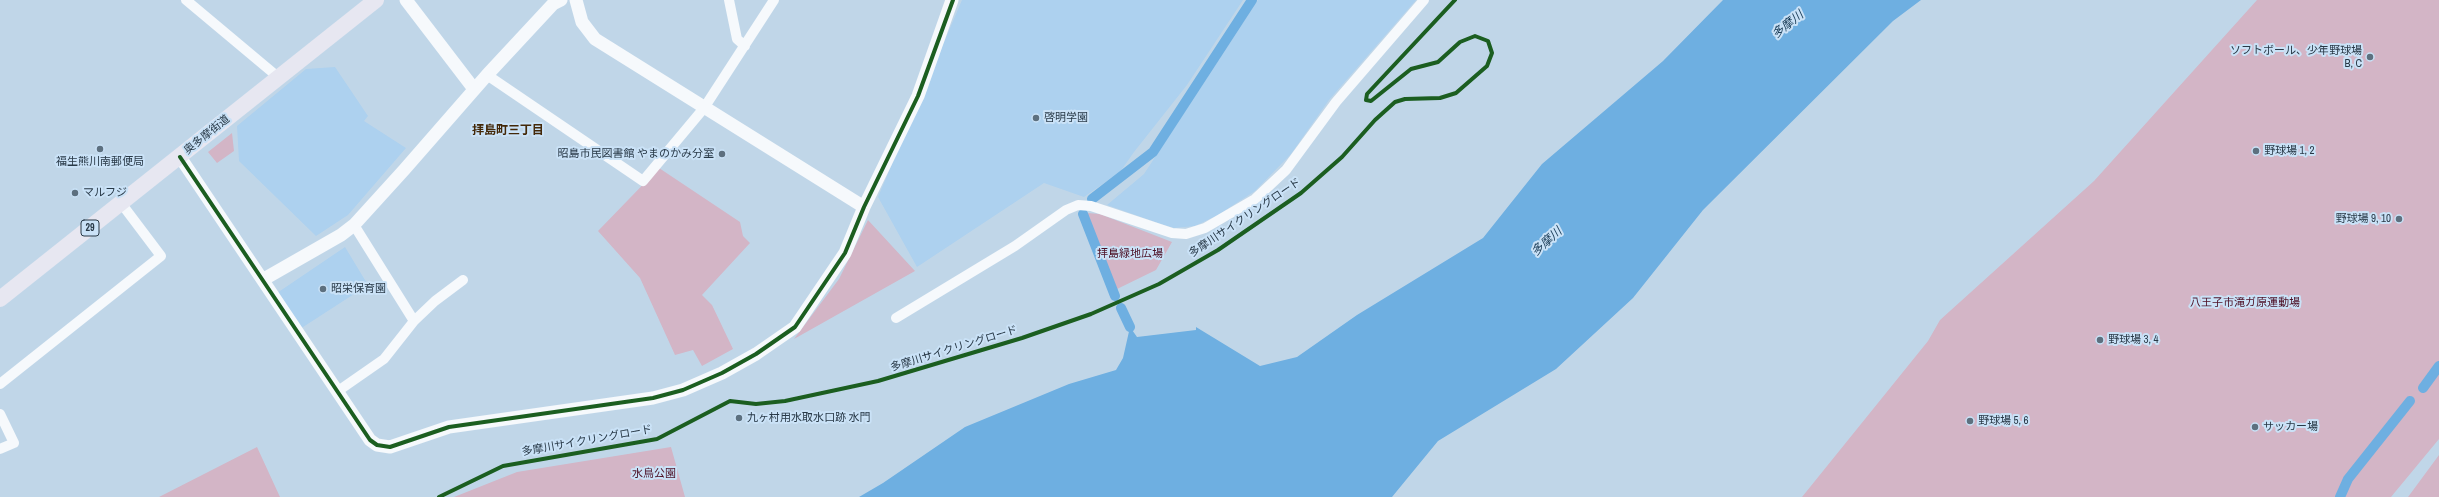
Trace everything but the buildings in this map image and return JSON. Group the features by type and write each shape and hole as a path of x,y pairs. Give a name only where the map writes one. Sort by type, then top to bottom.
{"main road":[{"name":"奥多摩街道","path":"0,299 376,0"}],"street":[{"path":"186,0 278,77"},
{"path":"406,0 474,89"},
{"path":"264,279 354,225 474,89 553,4 561,0"},
{"path":"576,0 582,22 595,39 864,207"},
{"path":"730,0 737,39 745,46"},
{"path":"487,75 644,181 704,108 774,0"},
{"path":"180,157 264,279 370,440 376,445 388,448 449,427 653,398 683,390 722,373 756,354 795,327 842,258 864,207 918,96 952,0"},
{"path":"896,318 1015,246 1066,210 1078,205 1091,206 1172,233 1186,234 1205,228 1255,198 1286,170 1336,102 1424,0"},
{"path":"0,384 161,256 121,203"},
{"path":"354,225 414,321"},
{"path":"338,391 384,359 414,321 435,301 464,280"},
{"path":"0,414 14,443 0,449"}],"shaded area":[{"name":"啓明学園","path":"962,0 1243,0 1187,85 1120,172 1084,197 1044,183 917,267 878,197"},
{"path":"1258,0 1416,0 1329,100 1291,154 1255,191 1218,215 1195,226 1174,228 1107,205 1144,174"},
{"path":"335,67 368,116 364,121 406,148 348,215 316,236 239,161 237,126 306,69"},
{"name":"昭栄保育園","path":"345,247 368,285 300,329 277,293"}],"green space":[{"name":"八王子市滝ガ原運動場","path":"2257,0 2439,0 2439,439 2391,497 1802,497 1928,341 1940,320 2094,181"},
{"path":"232,133 234,151 217,163 208,152"},
{"path":"659,168 740,222 743,236 750,243 702,295 712,305 733,349 702,366 693,350 675,355 640,278 598,231"},
{"name":"拝島緑地広場","path":"1087,213 1100,214 1172,242 1156,270 1115,290"},
{"path":"868,220 915,271 794,339 839,279"},
{"path":"257,447 280,497 159,497"},
{"name":"水鳥公園","path":"671,447 685,497 454,497 517,472"},
{"path":"2439,455 2439,497 2408,497"}],"water":[{"name":"多摩川","path":"1723,0 1921,0 1893,21 1703,210 1633,298 1556,369 1438,441 1392,497 859,497 883,483 965,427 1069,384 1116,370 1123,358 1130,327 1137,337 1196,330 1196,327 1260,366 1297,357 1357,315 1483,238 1542,164 1663,61"}],"waterway":[{"path":"1092,199 1153,152 1252,0"},
{"path":"1083,214 1115,296"},
{"path":"1121,308 1130,327"},
{"path":"2423,388 2439,366"},
{"path":"2340,497 2348,479 2410,401"}],"cycle path":[{"path":"180,157 370,440 377,445 390,447 449,427 653,398 683,390 722,373 756,354 795,327 845,253 864,207 918,96 953,0"},
{"name":"多摩川サイクリングロード","path":"439,497 503,466 657,439 730,401 756,404 785,401 878,381 1022,338 1091,314 1159,284 1218,250 1301,193 1342,157 1375,120 1395,102 1405,99 1440,98 1456,93 1487,66 1492,53 1488,41 1475,36 1460,42 1438,62 1411,69 1371,101 1366,100 1367,94 1455,0"}],"place":[{"name":"ソフトボール、少年野球場 B, C","path":"2370,57"},
{"name":"啓明学園","path":"1036,118"},
{"name":"福生熊川南郵便局","path":"100,149"},
{"name":"野球場 1, 2","path":"2256,151"},
{"name":"昭島市民図書館 やまのかみ分室","path":"722,154"},
{"name":"マルフジ","path":"75,193"},
{"name":"野球場 9, 10","path":"2399,219"},
{"name":"昭栄保育園","path":"323,289"},
{"name":"野球場 3, 4","path":"2100,340"},
{"name":"九ヶ村用水取水口跡 水門","path":"739,418"},
{"name":"野球場 5, 6","path":"1970,421"},
{"name":"サッカー場","path":"2255,427"}],"district":[{"name":"拝島町三丁目","path":"508,131"}]}
